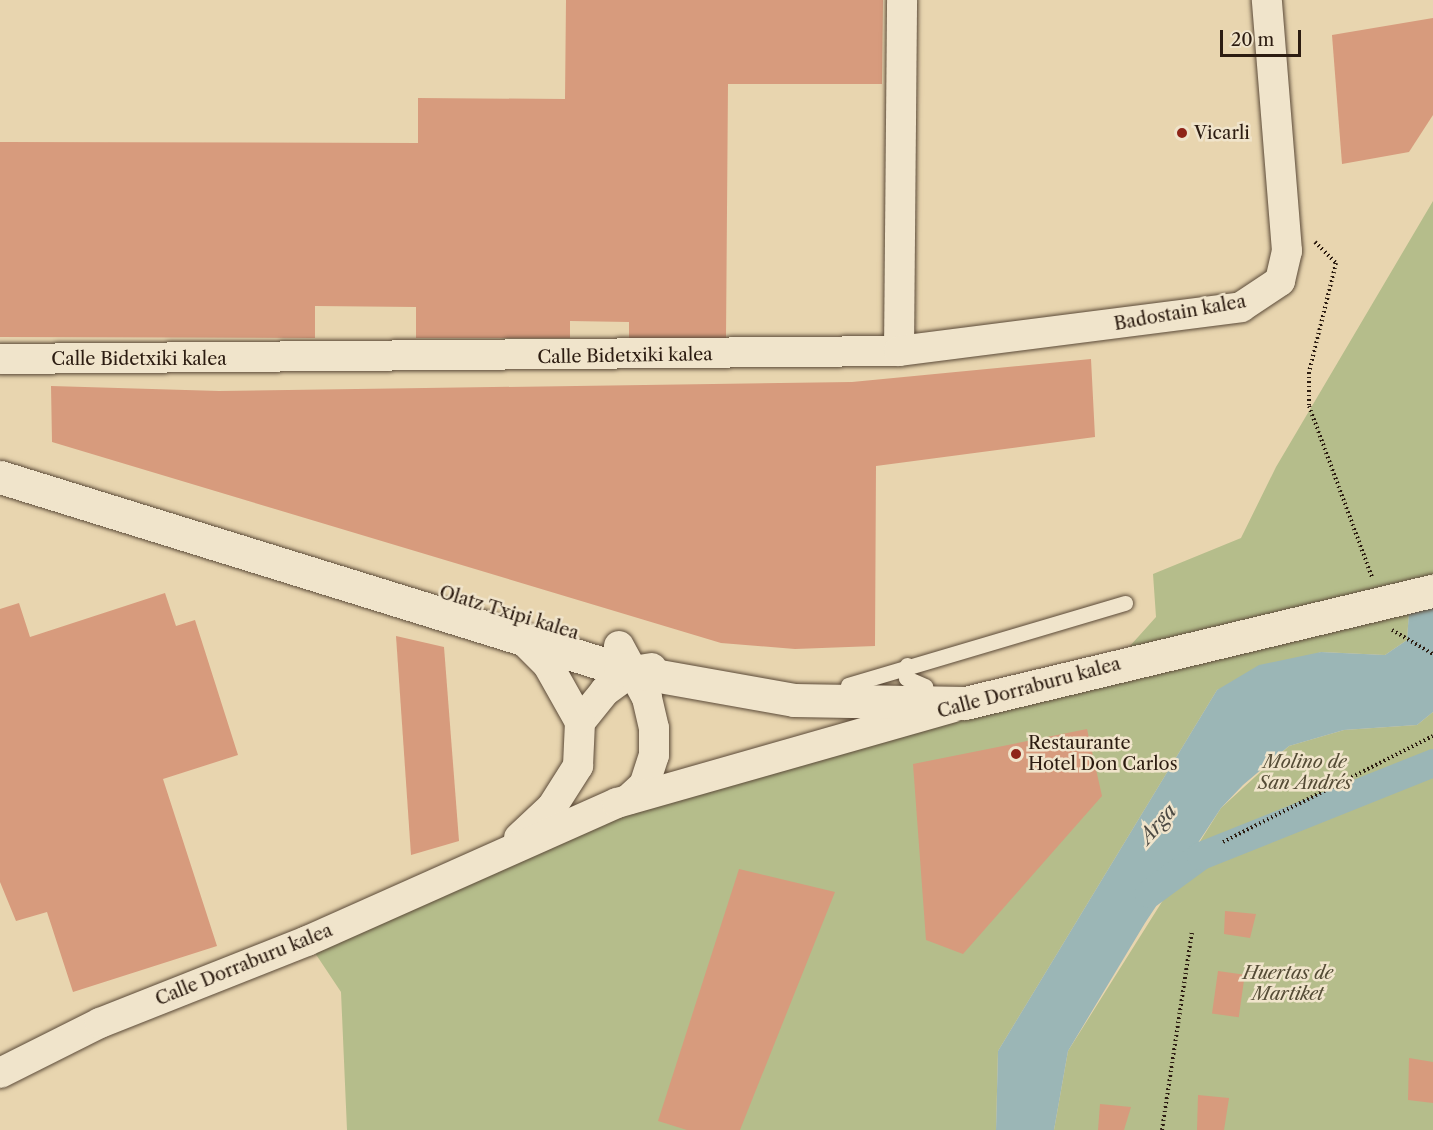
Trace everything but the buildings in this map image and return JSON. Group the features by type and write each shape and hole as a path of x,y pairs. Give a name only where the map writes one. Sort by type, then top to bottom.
{"main road":[{"name":"Olatz Txipi kalea","path":"0,459 626,659 675,663 703,672 848,685 916,675 1032,686"},
{"name":"Olatz Txipi kalea","path":"0,477 524,640 626,659 794,700 965,704"},
{"name":"Calle Dorraburu kalea","path":"965,704 1383,590 1433,591"}],"street":[{"path":"899,351 902,0"},
{"name":"Badostain kalea","path":"899,351 1241,306 1280,281 1287,213 1267,0"},
{"name":"Calle Bidetxiki kalea","path":"0,359 899,351"},
{"path":"524,640 548,665 579,722 578,766 587,788 623,801"},
{"path":"579,722 626,659"},
{"name":"Calle Dorraburu kalea","path":"623,801 644,785 654,755 647,698 626,659"},
{"name":"Calle Dorraburu kalea","path":"0,1073 100,1023 287,949 623,801 965,704"},
{"name":"Calle Dorraburu kalea","path":"490,860 552,807 578,766"}],"lane":[{"path":"916,675 1125,603"}],"path":[{"path":"1336,263 1309,372 1309,406 1383,590"},
{"path":"1407,640 1433,654"},
{"path":"1223,842 1433,736"},
{"path":"1162,1130 1192,932"}],"green space":[{"path":"1433,201 1433,575 1410,597 1407,640 1385,655 1321,652 1217,690 998,1051 996,1130 347,1130 341,992 307,941 617,803 1112,666 1156,617 1153,574 1241,538 1276,467"},
{"name":"Huertas de Martiket","path":"1433,712 1433,758 1244,829 1199,861 1433,768 1433,1130 1054,1130 1068,1051 1221,808 1289,746 1344,730 1417,725"}],"water":[{"name":"Arga","path":"1433,575 1433,712 1417,725 1344,730 1289,746 1243,785 1221,808 1145,923 1068,1051 1054,1130 996,1130 998,1051 1217,690 1259,665 1321,652 1385,655 1407,640 1410,597"}],"waterway":[{"path":"1149,894 1201,856 1433,763"}],"place":[{"name":"Vicarli","path":"1182,133"},
{"name":"Restaurante Hotel Don Carlos","path":"1016,754"}],"park label":[{"name":"Molino de San Andrés","path":"1305,774"}]}
